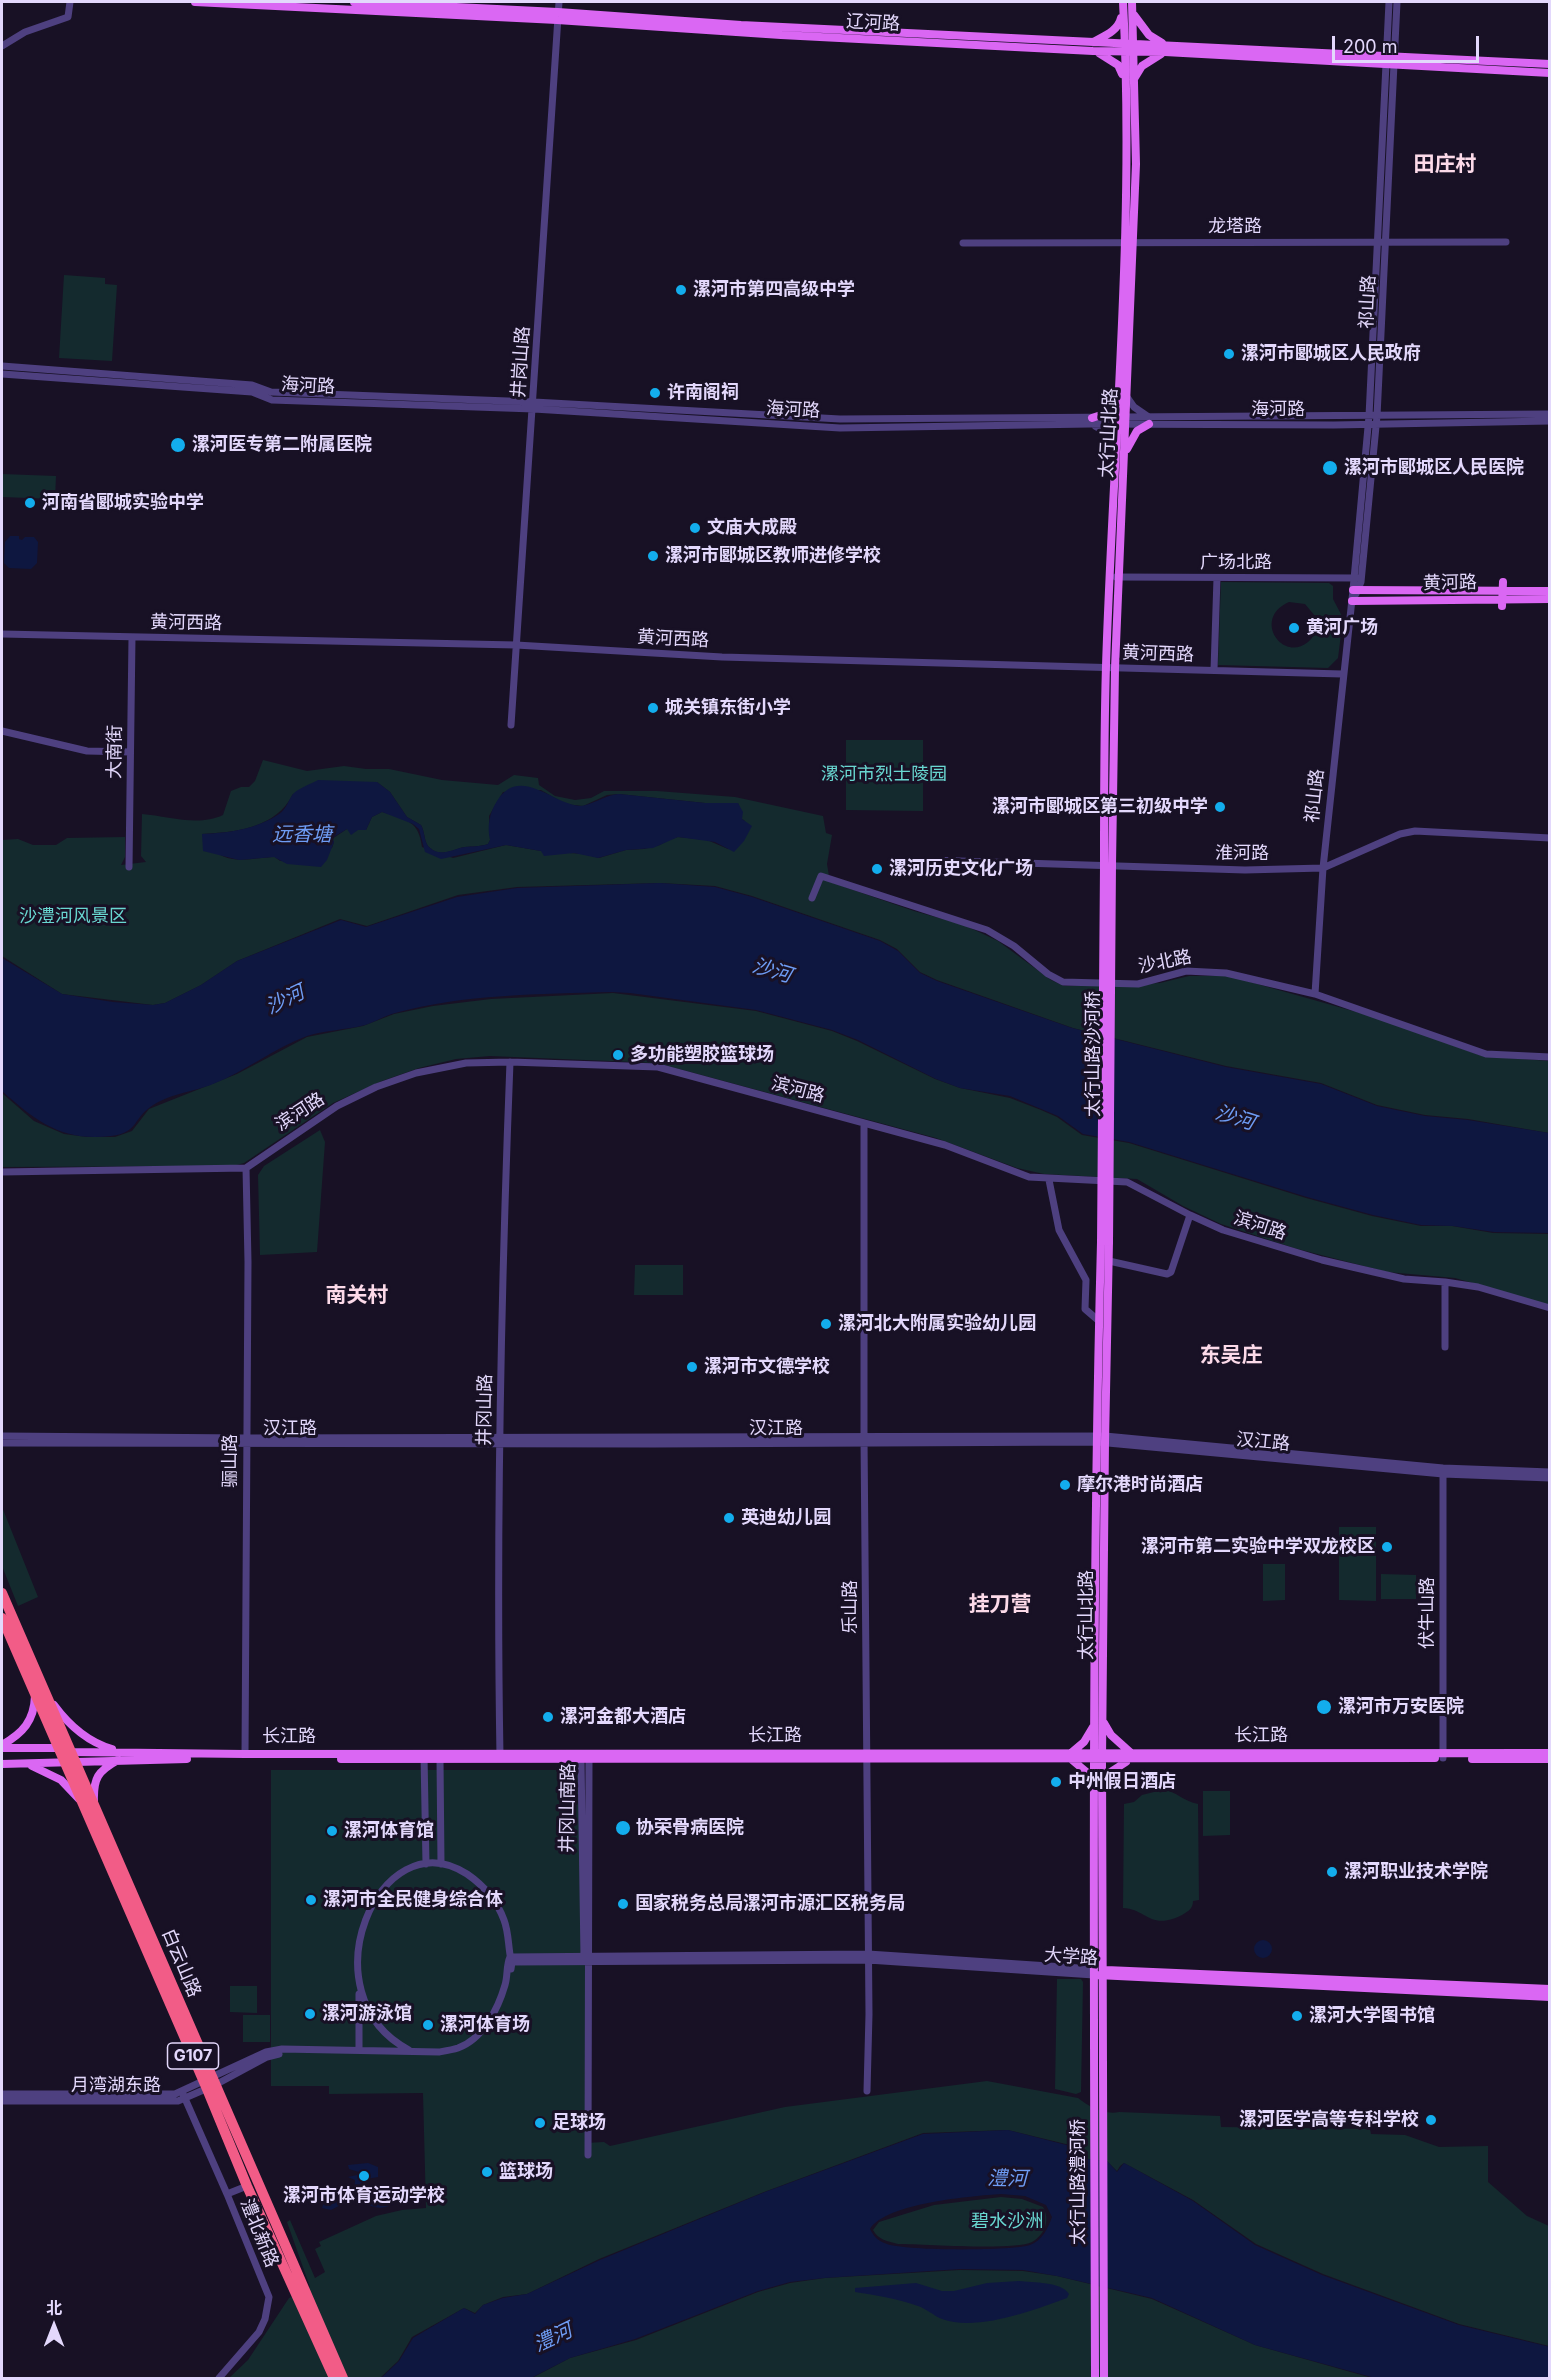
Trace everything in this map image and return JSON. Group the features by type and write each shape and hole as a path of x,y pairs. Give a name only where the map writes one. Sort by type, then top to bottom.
{"highway":[{"name":"白云山路","path":"2,1593 59,1748 71,1759"},
{"name":"白云山路","path":"2,1618 71,1759 88,1803 214,2081 326,2348"},
{"name":"白云山路","path":"214,2081 248,2186 326,2348"},
{"name":"G107","path":"326,2348 334,2379"},
{"name":"G107","path":"326,2348 343,2379"}],"main road":[{"name":"辽河路","path":"195,2 558,16"},
{"name":"辽河路","path":"354,2 781,35 1165,48 1504,65 1550,64"},
{"name":"太行山北路","path":"1123,2 1128,12"},
{"name":"太行山北路","path":"1108,865 1110,668 1129,242 1128,12 1132,2"},
{"path":"1128,12 1149,35 1165,48 1150,58 1130,80 1118,65 1094,46 1120,24 1128,12"},
{"name":"辽河路","path":"1504,65 1550,73"},
{"path":"1091,421 1107,413 1123,396"},
{"path":"1121,454 1137,431 1149,421"},
{"name":"黄河路","path":"1355,590 1502,594 1550,599"},
{"name":"黄河路","path":"1352,601 1550,591"},
{"name":"太行山路沙河桥","path":"1105,1242 1108,865"},
{"name":"太行山北路","path":"1101,1439 1109,1261 1105,1242"},
{"name":"太行山北路","path":"1098,1987 1101,1439 1099,1321 1105,1242"},
{"path":"2,1746 26,1728 40,1694 80,1732 120,1756 98,1774 88,1803 61,1780 26,1763"},
{"path":"1099,1721 1131,1757 1109,1773 1099,1786 1071,1756 1099,1721"},
{"path":"2,1746 59,1748"},
{"name":"长江路","path":"120,1756 1131,1757 1443,1756 1550,1753"},
{"name":"长江路","path":"2,1764 120,1756 245,1754 424,1756 440,1759 500,1756"},
{"name":"长江路","path":"1443,1756 1550,1759"},
{"name":"大学路","path":"1098,1972 1550,1989"},
{"name":"大学路","path":"1098,1972 1550,1997"},
{"name":"太行山路澧河桥","path":"1095,2379 1098,1987"},
{"name":"太行山路澧河桥","path":"1098,1987 1104,2379"}],"street":[{"path":"2,46 26,32 68,16 69,2"},
{"name":"井岗山路","path":"511,725 534,406 559,2"},
{"name":"祁山路","path":"1315,994 1323,868 1342,674 1352,601 1358,578 1373,420 1383,243 1390,60 1389,2"},
{"name":"祁山路","path":"1390,60 1397,2"},
{"name":"龙塔路","path":"963,243 1506,242"},
{"name":"海河路","path":"2,366 252,385 271,392 840,419 1550,421"},
{"name":"海河路","path":"2,374 252,392 272,400 534,406"},
{"path":"1123,396 1149,421"},
{"name":"海河路","path":"1373,420 1550,414"},
{"path":"1091,421 1110,437 1121,454"},
{"name":"广场北路","path":"1114,577 1358,578"},
{"path":"1214,670 1217,578"},
{"name":"黄河西路","path":"2,634 516,645 722,657 1342,674"},
{"name":"大南街","path":"129,867 132,637"},
{"path":"2,732 87,751 130,752"},
{"name":"淮河路","path":"927,860 1245,870 1323,868 1400,834 1415,831 1550,838"},
{"name":"沙北路","path":"812,898 821,876 926,912 966,922 987,930 1014,946 1048,974 1063,982 1138,984 1186,971 1212,970 1315,994 1486,1053 1550,1057"},
{"name":"滨河路","path":"246,1168 337,1106 376,1087 416,1073 466,1063 510,1062 658,1067 965,1152 1029,1177 1049,1180 1127,1182 1223,1230 1322,1260 1375,1274 1478,1287 1550,1308"},
{"name":"井冈山路","path":"500,1756 502,1264 510,1062"},
{"name":"乐山路","path":"864,1124 867,2091"},
{"path":"2,1172 246,1168"},
{"name":"骊山路","path":"245,1754 248,1255 246,1168"},
{"path":"1049,1180 1059,1230 1086,1280 1085,1309 1099,1321"},
{"path":"1109,1261 1167,1274 1171,1272 1190,1215"},
{"path":"1445,1282 1445,1347"},
{"name":"汉江路","path":"2,1437 246,1441"},
{"name":"汉江路","path":"2,1443 1101,1439 1443,1471 1550,1478"},
{"name":"汉江路","path":"1443,1471 1550,1472"},
{"name":"伏牛山路","path":"1443,1471 1443,1756"},
{"path":"424,1756 426,1864"},
{"name":"井冈山南路","path":"585,1757 588,2155"},
{"path":"440,1759 441,1864"},
{"path":"214,2081 267,2057 280,2054 441,2055 461,2050 476,2039 497,2014 508,1984 511,1959 503,1918 485,1888 459,1869 441,1864 426,1864 400,1874 388,1882 377,1895 368,1912 358,1945 358,2050"},
{"name":"大学路","path":"511,1959 868,1957 1098,1972"},
{"path":"214,2081 266,2052 282,2049 439,2052 459,2048 477,2036 495,2012 506,1983 508,1962 511,1959"},
{"path":"359,1989 376,2023 390,2038 411,2051"},
{"name":"月湾湖东路","path":"2,2102 178,2101 183,2095 214,2081"},
{"name":"月湾湖东路","path":"2,2094 183,2095"},
{"name":"澧北新路","path":"183,2095 269,2297 265,2319 259,2332 219,2379"},
{"path":"227,2194 248,2186"}],"green space":[{"path":"64,275 105,278 105,284 117,285 112,361 59,358"},
{"path":"2,474 56,476 55,499 2,497"},
{"path":"1221,582 1329,583 1333,586 1333,599 1343,618 1338,658 1328,668 1218,665","holes":["1289,602 1305,604 1315,616 1315,633 1308,642 1298,647 1289,647 1275,636 1272,627 1273,618 1278,609"]},
{"name":"漯河市烈士陵园","path":"846,740 923,740 923,811 846,810"},
{"name":"沙澧河风景区","path":"263,760 307,771 344,766 389,769 442,780 498,785 514,775 538,778 539,785 555,796 575,800 591,798 604,791 657,791 735,797 823,816 826,833 832,835 827,864 830,882 914,911 964,925 998,941 1051,980 1064,986 1160,983 1189,976 1229,976 1381,1019 1482,1056 1549,1061 1549,1133 1468,1119 1425,1115 1377,1105 1321,1083 1226,1066 1073,1028 937,980 920,972 897,949 880,940 752,896 715,886 660,883 517,887 458,895 367,926 340,919 237,961 201,985 165,1003 153,1005 62,994 2,956 2,840 18,839 33,845 56,845 67,838 125,837 125,857 121,865 146,862 141,856 142,814 183,820 213,818 223,815 231,791 249,787 255,781","holes":["377,782 390,792 407,817 421,825 426,842 433,851 422,847 418,832 410,822 382,812 372,817 366,830 347,829 332,839 334,842 332,848 280,861 275,857 245,860 224,857 202,834 229,832 266,821 277,814 293,794","541,790 565,804 583,806 607,795 619,794 705,803 738,803 742,819 745,821 728,849 707,840 678,837 660,845 626,850 599,858 584,854 541,851 506,845 453,858 434,851 488,844 490,840 489,816 503,792"]},
{"path":"613,993 756,1011 832,1031 935,1079 960,1088 1010,1098 1041,1110 1057,1117 1082,1135 1129,1143 1372,1216 1421,1226 1452,1226 1493,1233 1549,1234 1549,1305 1455,1278 1387,1272 1294,1248 1221,1224 1183,1206 1137,1179 1044,1174 1017,1168 936,1138 657,1063 490,1056 456,1059 419,1068 382,1081 333,1103 244,1163 233,1166 2,1167 2,1093 34,1121 64,1134 115,1137 132,1131 149,1109 237,1074 307,1037 363,1026 394,1014 433,1006 491,999"},
{"path":"320,1130 325,1142 317,1252 260,1255 258,1175 264,1166"},
{"path":"635,1265 683,1265 683,1295 634,1295"},
{"path":"2,1507 38,1597 18,1606 2,1566"},
{"path":"1339,1527 1376,1527 1376,1601 1339,1600"},
{"path":"1263,1564 1285,1564 1285,1600 1263,1601"},
{"path":"1381,1574 1416,1575 1416,1599 1381,1599"},
{"path":"271,1770 573,1770 579,1777 585,1965 585,2143 604,2142 610,2146 785,2107 987,2081 1078,2098 1092,2107 1114,2113 1220,2116 1221,2127 1370,2129 1371,2134 1405,2135 1439,2147 1488,2146 1488,2182 1527,2216 1549,2226 1549,2346 1459,2324 1323,2274 1256,2244 1193,2200 1124,2163 1117,2171 1107,2161 1079,2158 1074,2146 1008,2130 923,2133 764,2192 599,2259 527,2294 503,2297 483,2305 475,2313 464,2308 412,2337 398,2361 380,2378 229,2378 248,2360 289,2298 310,2287 287,2222 290,2220 315,2278 325,2272 315,2249 321,2246 319,2242 376,2216 402,2210 426,2208 423,2093 329,2094 329,2086 271,2086"},
{"path":"1162,1790 1198,1804 1199,1900 1193,1901 1190,1909 1182,1915 1163,1921 1123,1908 1124,1804 1134,1802 1142,1795"},
{"path":"1203,1791 1230,1791 1230,1835 1203,1836"},
{"path":"1057,1979 1081,1979 1083,1982 1081,2092 1076,2094 1055,2089"},
{"path":"230,1986 257,1986 257,2013 230,2012"},
{"path":"243,2015 270,2015 270,2042 243,2042"},
{"name":"碧水沙洲","path":"1001,2197 1022,2199 1043,2207 1046,2221 1037,2239 1022,2245 1007,2246 898,2244 880,2238 873,2230 879,2222 934,2205"},
{"path":"960,2270 1023,2271 1057,2276 1152,2299 1255,2345 1372,2378 532,2378 570,2358 636,2340 758,2292 790,2283 825,2278"}],"water":[{"path":"10,536 19,536 22,540 25,537 34,537 38,542 37,563 31,569 9,568 4,563 5,542"},
{"name":"远香塘","path":"318,780 377,782 390,792 407,817 421,825 427,845 437,852 488,844 490,840 489,820 494,806 506,791 516,786 537,789 569,804 580,806 619,794 705,803 738,803 743,812 742,819 752,826 744,841 734,852 715,842 678,837 653,848 626,850 598,858 574,853 544,856 541,851 506,845 441,859 425,852 419,829 413,824 382,812 372,817 366,830 358,830 351,835 347,829 332,838 334,842 327,860 321,867 287,864 274,857 239,860 203,851 202,834 242,829 270,819 284,810 291,796"},
{"name":"沙河","path":"660,883 715,887 752,897 880,941 898,951 920,973 937,981 1072,1028 1226,1067 1321,1084 1377,1106 1425,1116 1468,1120 1549,1133 1549,1233 1494,1232 1453,1226 1421,1225 1373,1215 1129,1142 1083,1134 1058,1116 1010,1096 960,1088 832,1030 756,1010 630,993 530,995 448,1002 395,1013 365,1025 314,1034 283,1047 225,1079 156,1103 126,1132 111,1136 78,1136 51,1127 26,1112 2,1091 2,958 62,994 113,1002 153,1005 165,1003 201,985 237,961 341,920 366,927 457,897 517,888"},
{"path":"1259,1940 1267,1940 1272,1945 1270,1956 1259,1958 1254,1953 1254,1945"},
{"name":"澧河","path":"1008,2130 1074,2147 1079,2158 1107,2161 1117,2172 1124,2163 1193,2201 1255,2245 1322,2275 1459,2325 1550,2347 1549,2378 1375,2378 1255,2345 1152,2298 1023,2270 960,2269 790,2282 758,2291 635,2339 570,2358 531,2378 381,2378 399,2361 413,2338 464,2308 475,2314 483,2305 503,2298 527,2294 600,2260 765,2192 923,2134","holes":["1001,2194 1025,2196 1046,2205 1052,2217 1041,2237 1030,2245 982,2249 914,2248 887,2244 879,2240 870,2229 879,2220 893,2213 931,2202"]},
{"path":"368,2163 378,2167 378,2177 367,2179 359,2190 357,2198 373,2197 375,2203 392,2202 394,2197 394,2204 382,2208 352,2199 331,2210 322,2208 328,2201 328,2192 332,2187 341,2186 347,2195 354,2193 355,2180 348,2177 357,2175 359,2172 349,2169 348,2165"},
{"path":"1019,2281 1053,2285 1069,2294 1067,2298 1022,2313 971,2323 942,2319 921,2307 855,2292 855,2288 916,2283 942,2291 954,2291 987,2283"}],"place":[{"name":"漯河市第四高级中学","path":"681,290"},
{"name":"漯河市郾城区人民政府","path":"1229,354"},
{"name":"许南阁祠","path":"655,393"},
{"name":"漯河医专第二附属医院","path":"178,445"},
{"name":"漯河市郾城区人民医院","path":"1330,468"},
{"name":"河南省郾城实验中学","path":"30,503"},
{"name":"文庙大成殿","path":"695,528"},
{"name":"漯河市郾城区教师进修学校","path":"653,556"},
{"name":"黄河广场","path":"1294,628"},
{"name":"城关镇东街小学","path":"653,708"},
{"name":"漯河市郾城区第三初级中学","path":"1220,807"},
{"name":"漯河历史文化广场","path":"877,869"},
{"name":"多功能塑胶篮球场","path":"618,1055"},
{"name":"漯河北大附属实验幼儿园","path":"826,1324"},
{"name":"漯河市文德学校","path":"692,1367"},
{"name":"摩尔港时尚酒店","path":"1065,1485"},
{"name":"英迪幼儿园","path":"729,1518"},
{"name":"漯河市第二实验中学双龙校区","path":"1387,1547"},
{"name":"漯河市万安医院","path":"1324,1707"},
{"name":"漯河金都大酒店","path":"548,1717"},
{"name":"中州假日酒店","path":"1056,1782"},
{"name":"协荣骨病医院","path":"623,1828"},
{"name":"漯河体育馆","path":"332,1831"},
{"name":"漯河职业技术学院","path":"1332,1872"},
{"name":"漯河市全民健身综合体","path":"311,1900"},
{"name":"国家税务总局漯河市源汇区税务局","path":"623,1904"},
{"name":"漯河游泳馆","path":"310,2014"},
{"name":"漯河大学图书馆","path":"1297,2016"},
{"name":"漯河体育场","path":"428,2025"},
{"name":"漯河医学高等专科学校","path":"1431,2120"},
{"name":"足球场","path":"540,2123"},
{"name":"篮球场","path":"487,2172"},
{"name":"漯河市体育运动学校","path":"364,2176"}],"district":[{"name":"田庄村","path":"1445,165"},
{"name":"南关村","path":"357,1296"},
{"name":"东吴庄","path":"1231,1356"},
{"name":"挂刀营","path":"1000,1605"}]}
